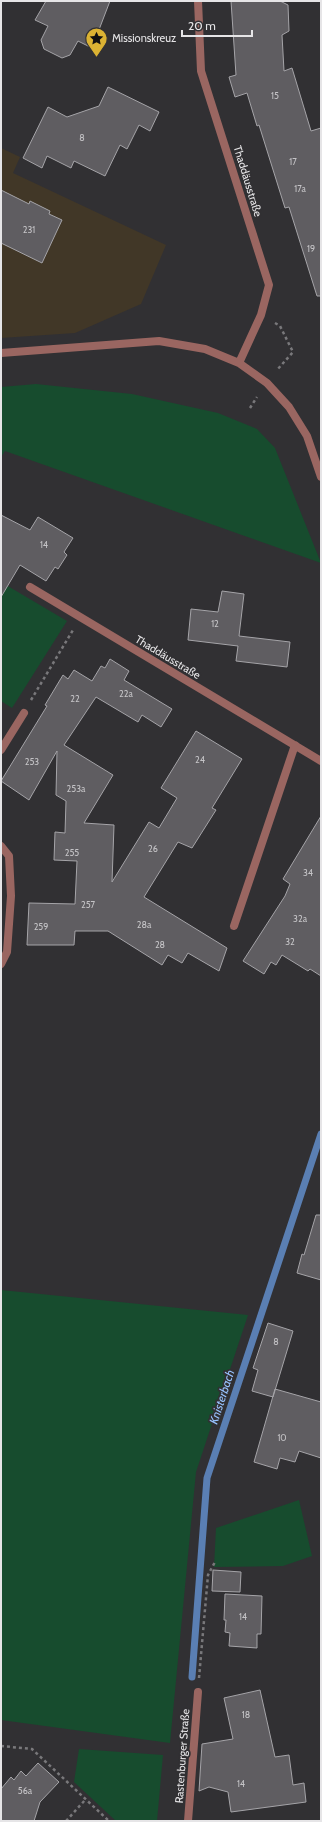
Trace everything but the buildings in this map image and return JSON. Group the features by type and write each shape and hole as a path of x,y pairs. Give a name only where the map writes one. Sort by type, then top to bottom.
{"street":[{"name":"Thaddäusstraße","path":"198,1 201,70 269,285 261,315 239,363"},
{"path":"1,353 159,341 205,349 239,363 267,383 289,406 307,436 321,478"},
{"name":"Thaddäusstraße","path":"30,587 321,761"},
{"path":"1,750 24,713"},
{"path":"234,926 295,745"},
{"path":"1,846 9,856 11,896 7,952 1,964"},
{"name":"Rastenburger Straße","path":"188,1821 198,1692"}],"path":[{"path":"250,408 267,383 293,352 280,326 261,315"},
{"path":"24,713 81,617"},
{"path":"198,1692 208,1575 215,1562"},
{"path":"1,1746 32,1749 109,1821"},
{"path":"66,1821 86,1799"}],"shaded area":[{"path":"1,148 20,157 13,173 166,245 141,304 75,333 1,338"}],"green space":[{"path":"36,384 132,394 218,413 257,429 275,448 321,563 5,451 1,457 1,387"},
{"path":"1,582 67,621 12,708 1,701"},
{"path":"1,1290 248,1315 196,1472 170,1743 1,1720"},
{"path":"299,1500 312,1556 283,1566 214,1567 216,1528"},
{"path":"79,1749 163,1755 157,1821 116,1821 74,1782"}],"waterway":[{"name":"Knisterbach","path":"192,1677 207,1478 321,1134"}],"place":[{"name":"Missionskreuz","path":"96,58"}]}
